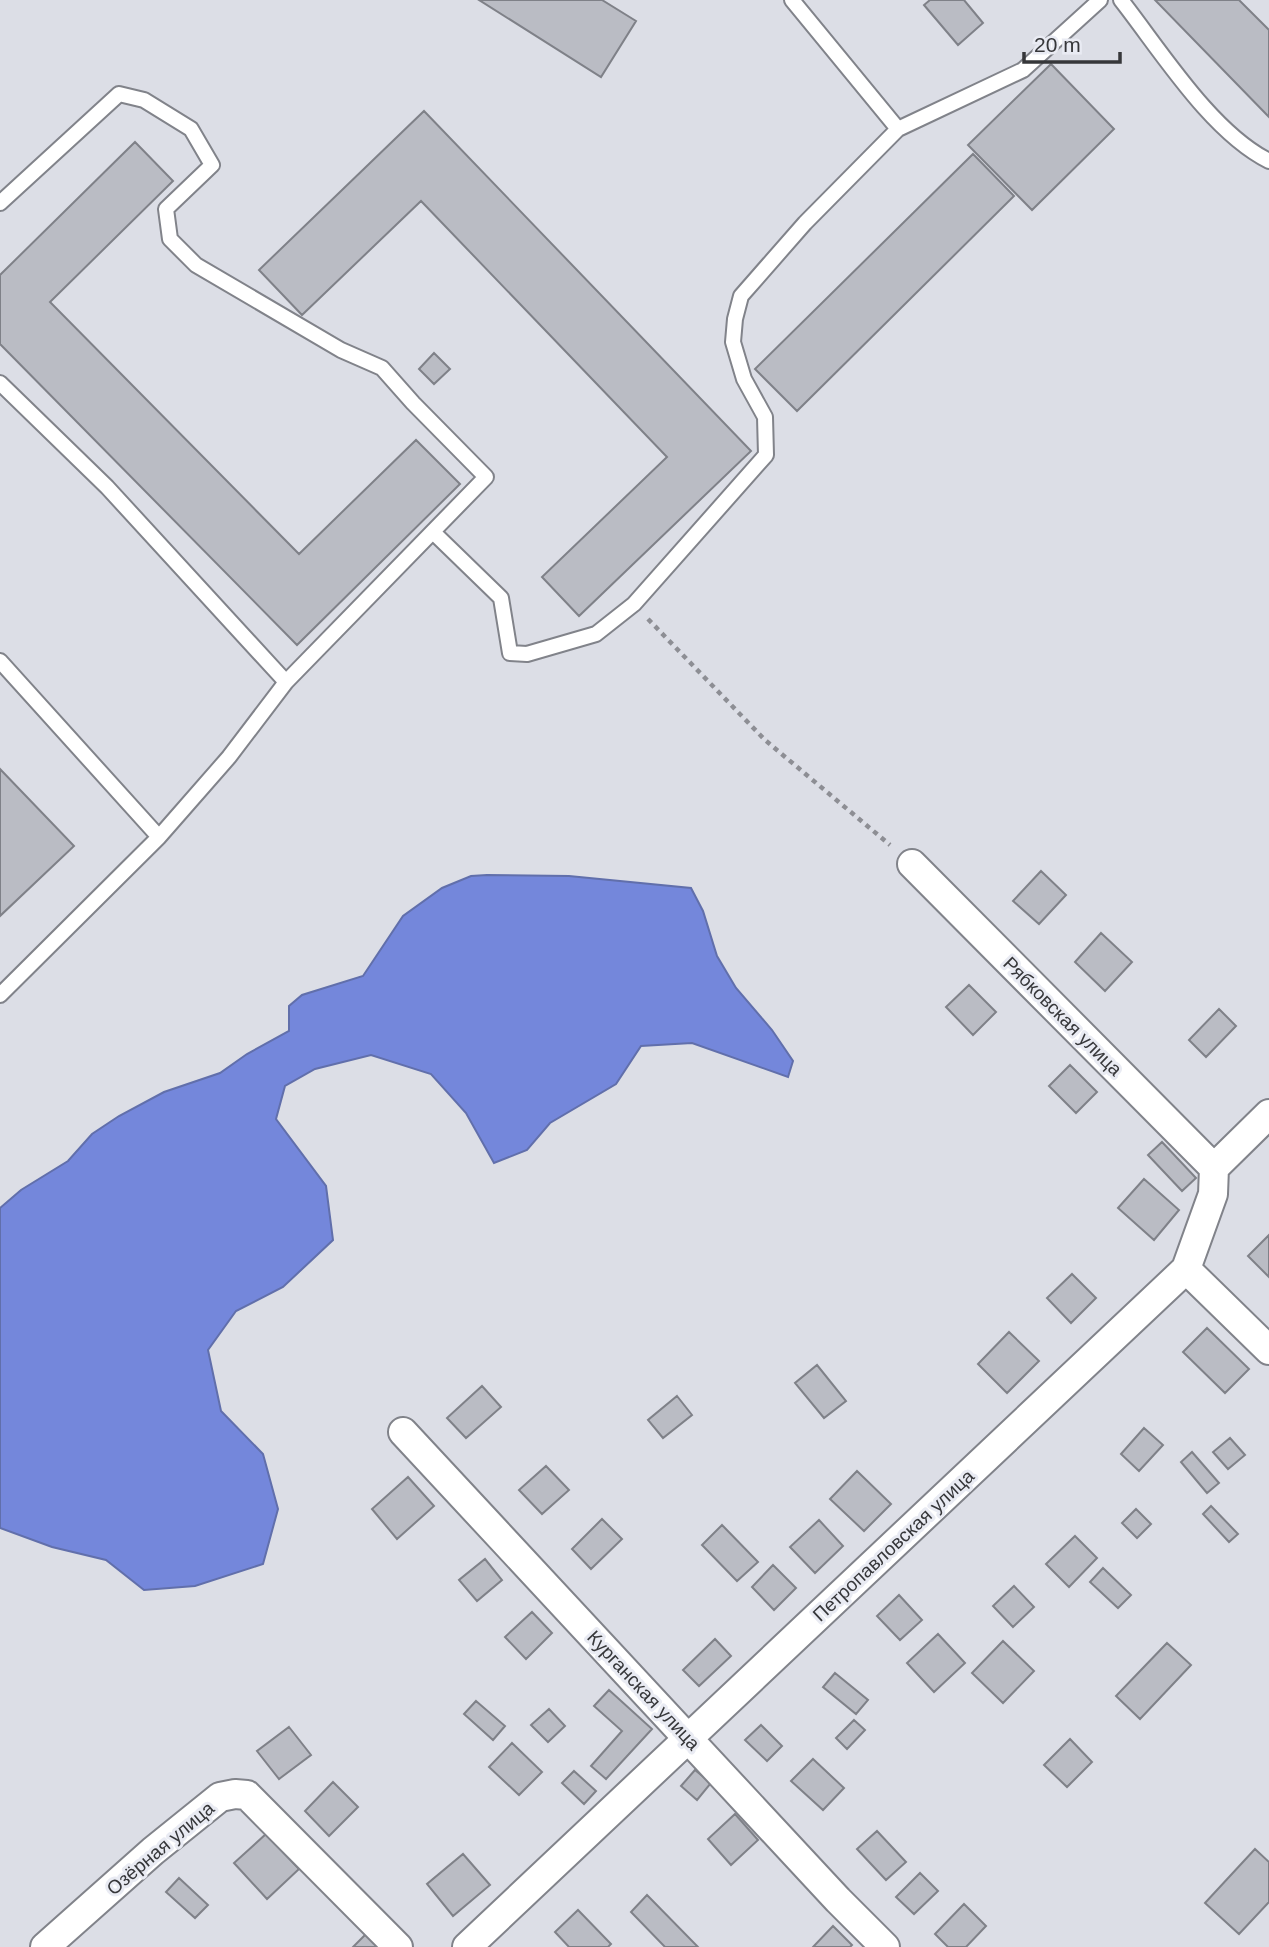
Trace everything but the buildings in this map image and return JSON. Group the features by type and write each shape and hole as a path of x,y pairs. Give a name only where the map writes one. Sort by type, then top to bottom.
{"street":[{"name":"Рябковская улица","path":"912,864 1214,1168"},
{"path":"1214,1168 1269,1114"},
{"name":"Петропавловская улица","path":"467,1947 1186,1269 1213,1194 1214,1168"},
{"path":"1186,1269 1269,1350"},
{"name":"Курганская улица","path":"403,1432 838,1900 885,1947"},
{"name":"Озёрная улица","path":"45,1947 201,1812 220,1797 235,1794 247,1795 398,1947"}],"lane":[{"path":"792,0 898,129"},
{"path":"433,532 501,598 510,653 527,654 596,634 634,604 766,455 765,417 744,379 733,342 741,296 806,223 898,129 1023,70 1100,0"},
{"path":"1121,0 1213,118 1253,153 1269,161"},
{"path":"0,203 119,94 144,100 191,129 212,165 166,209 170,239 196,265 341,350 382,368 486,477 286,682 229,757 159,837 0,996"},
{"path":"0,383 107,487 286,682"},
{"path":"0,661 159,837"}],"path":[{"path":"634,604 765,740 912,864"}],"water":[{"path":"471,876 569,876 691,888 703,911 717,956 736,988 772,1030 793,1061 788,1077 692,1043 641,1046 616,1084 550,1123 527,1150 494,1163 466,1113 431,1074 371,1055 315,1069 285,1086 276,1119 326,1186 333,1240 283,1287 236,1311 208,1350 221,1411 263,1454 278,1509 263,1564 195,1586 144,1590 106,1560 52,1547 0,1528 0,1208 21,1190 68,1161 92,1134 119,1116 164,1092 220,1073 247,1054 289,1031 289,1006 302,995 363,976 403,916 442,888"}]}
